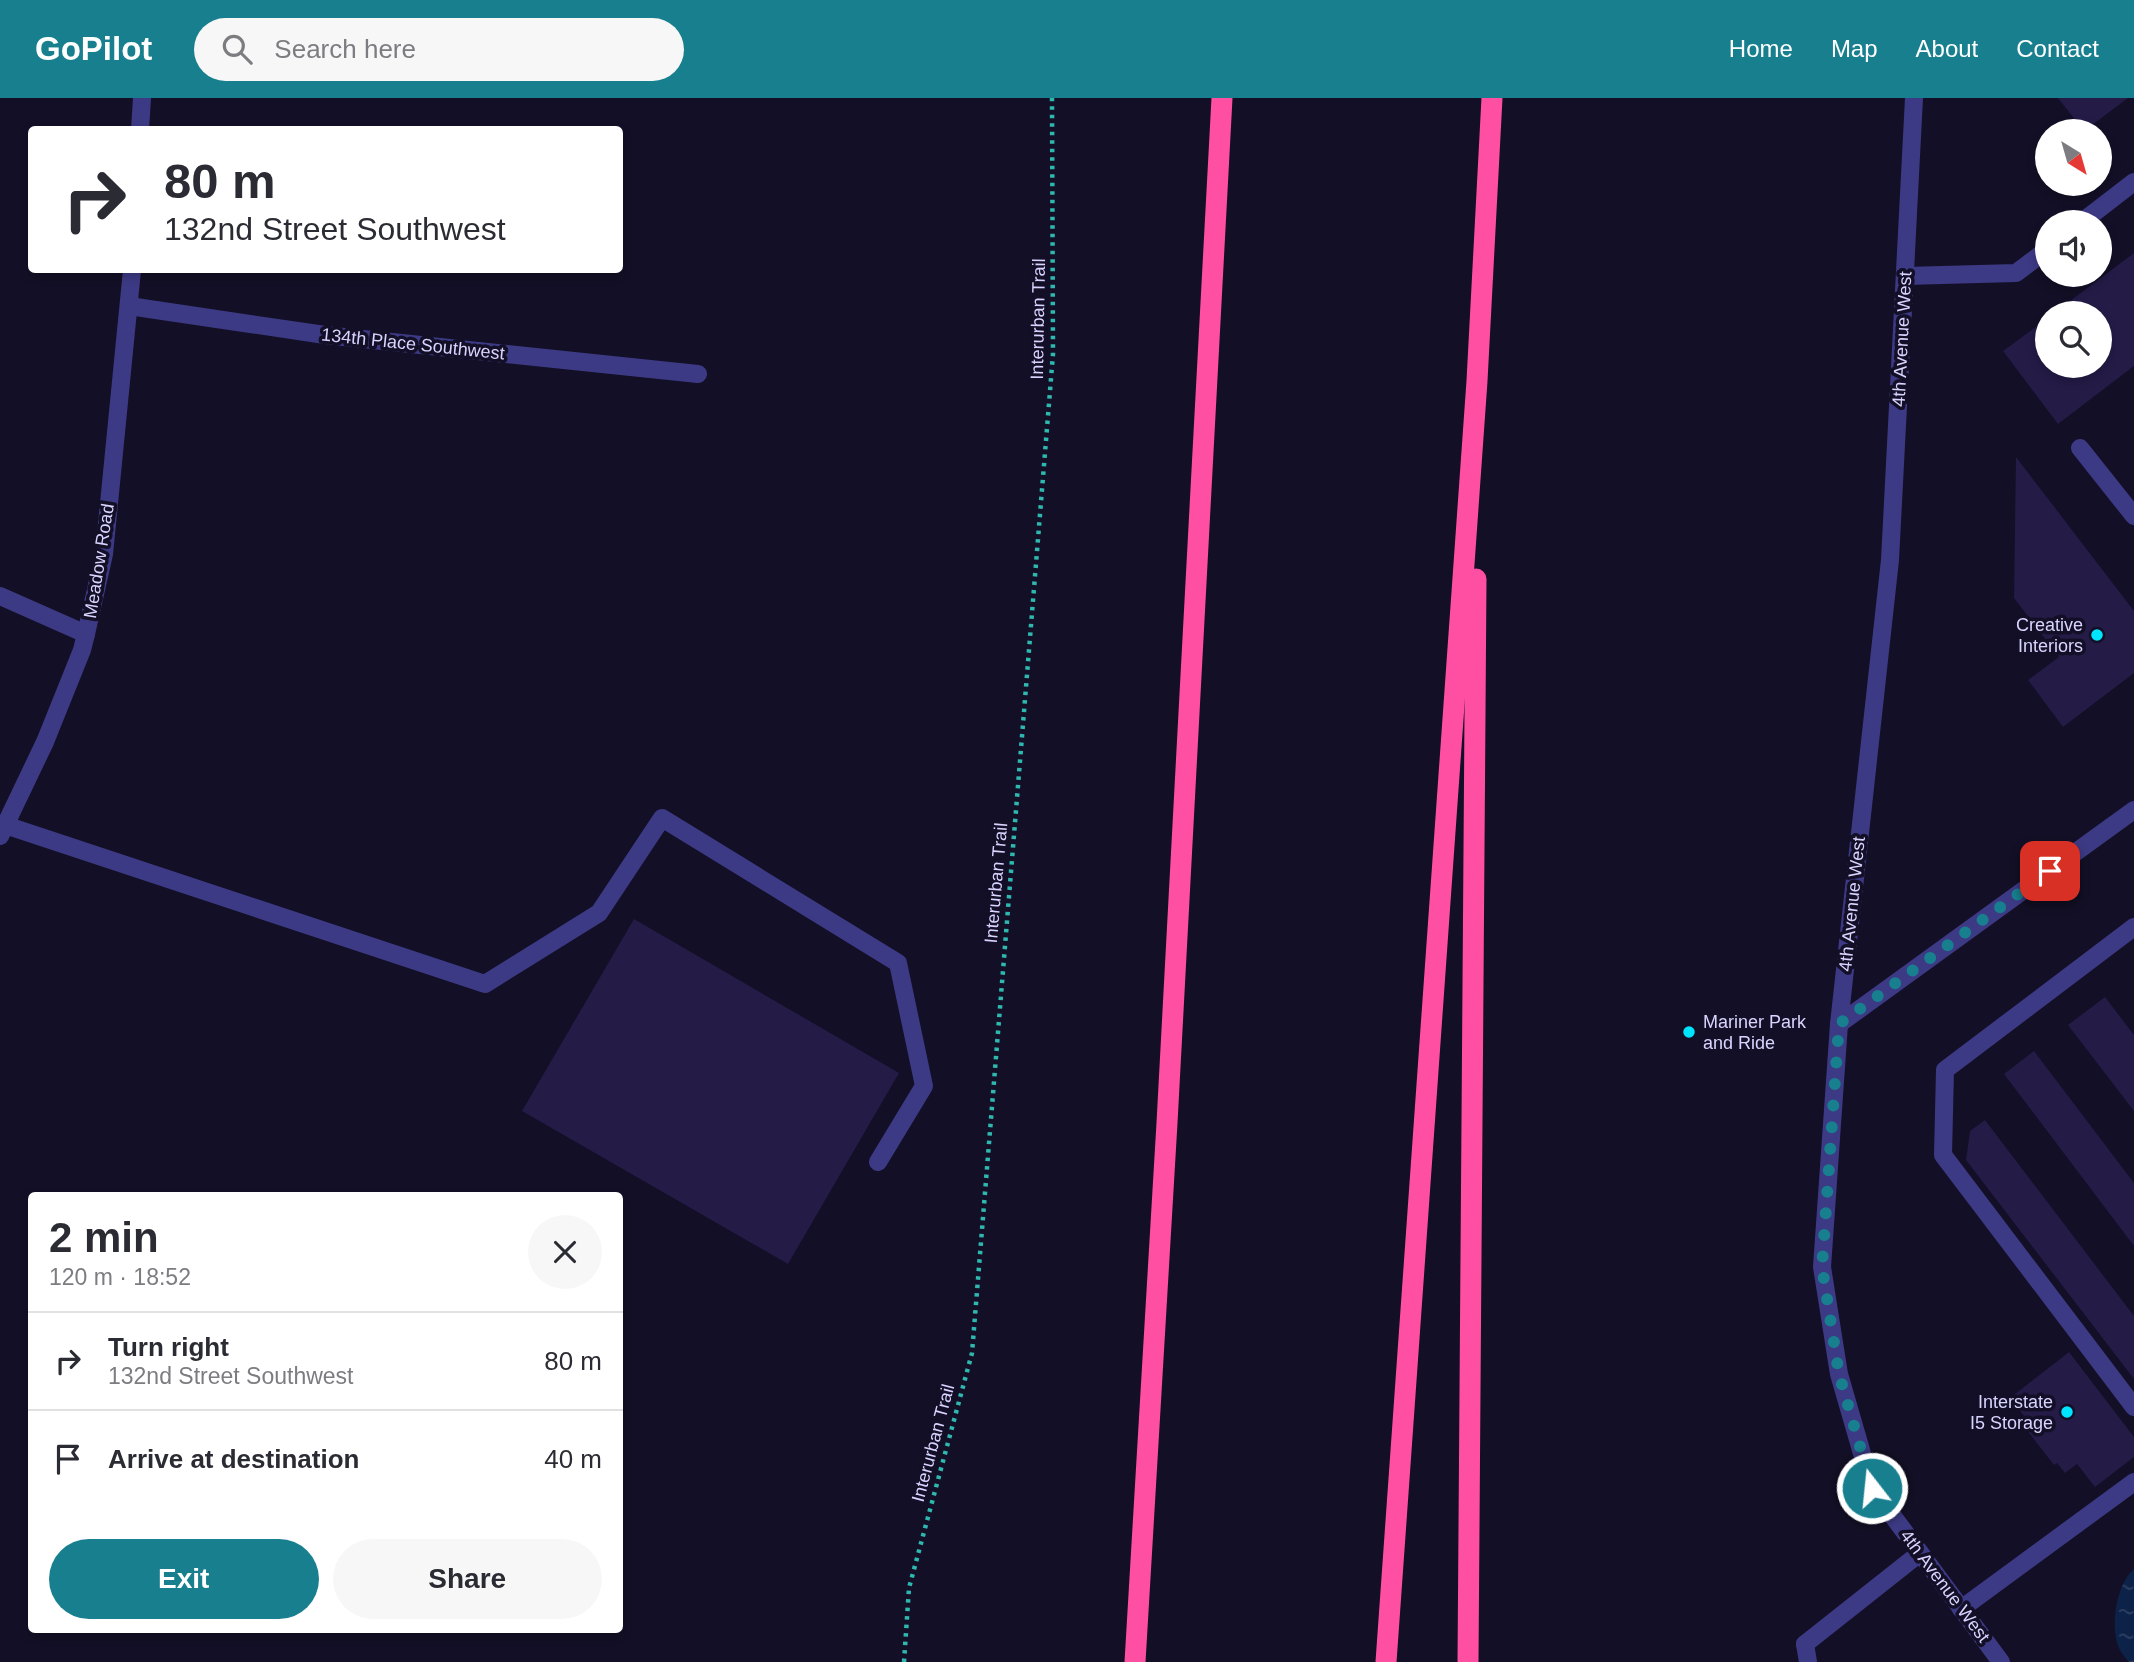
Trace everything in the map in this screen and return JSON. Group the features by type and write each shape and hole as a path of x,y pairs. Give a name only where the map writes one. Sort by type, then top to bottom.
{"highway":[{"path":"1135,1662 1168,1109 1222,98"},
{"path":"1386,1662 1477,381 1492,98"},
{"path":"1468,1662 1477,381"}],"street":[{"path":"141,126 142,98"},
{"name":"4th Avenue West","path":"1914,98 1890,560 1839,1024 1822,1267 1839,1374 1872,1488 2001,1662"},
{"path":"2098,210 2134,182"},
{"path":"1905,276 2016,273 2035,259"},
{"name":"Meadow Road","path":"3,830 45,742 86,634 104,554 132,273"},
{"name":"134th Place Southwest","path":"130,306 325,335 698,374"},
{"path":"2080,448 2134,516"},
{"path":"0,596 86,634"},
{"path":"1839,1024 2134,810"},
{"path":"3,830 485,984 599,913 662,818 898,962 924,1086 877,1162"},
{"path":"2134,927 1945,1070 1943,1156 2134,1407"},
{"path":"1961,1609 2134,1482"},
{"path":"1807,1653 1920,1553"}],"path":[{"name":"Interurban Trail","path":"904,1662 909,1588 972,1353 1053,354 1052,98"}],"water":[{"path":"2134,1569 2134,1662 2129,1662 2122,1654 2116,1639 2115,1618 2119,1595"}],"building":[{"path":"2058,98 2128,98 2100,119 2075,119"},
{"path":"2134,253 2134,366 2058,424 2003,351 2035,328 2035,378 2112,378 2112,301 2070,301 2089,287 2112,287 2112,270"},
{"path":"2016,457 2134,611 2134,673 2063,727 2028,680 2059,657 2014,598"},
{"path":"634,919 899,1073 788,1264 522,1111"},
{"path":"2105,997 2134,1035 2134,1111 2068,1025"},
{"path":"2034,1051 2134,1183 2134,1246 2004,1074"},
{"path":"1985,1120 2134,1316 2134,1379 1966,1160 1970,1131"},
{"name":"Interstate I5 Storage","path":"2069,1352 2134,1437 2134,1457 2095,1487 2077,1464 2065,1473 2057,1463 2054,1465 2026,1429 2031,1425 2010,1398"}],"place":[{"name":"Creative Interiors","path":"2097,635"},
{"name":"Mariner Park and Ride","path":"1689,1032"},
{"name":"Interstate I5 Storage","path":"2067,1412"}],"route":[{"path":"1872,1488 1839,1374 1822,1267 1839,1024 2050,871"}]}
